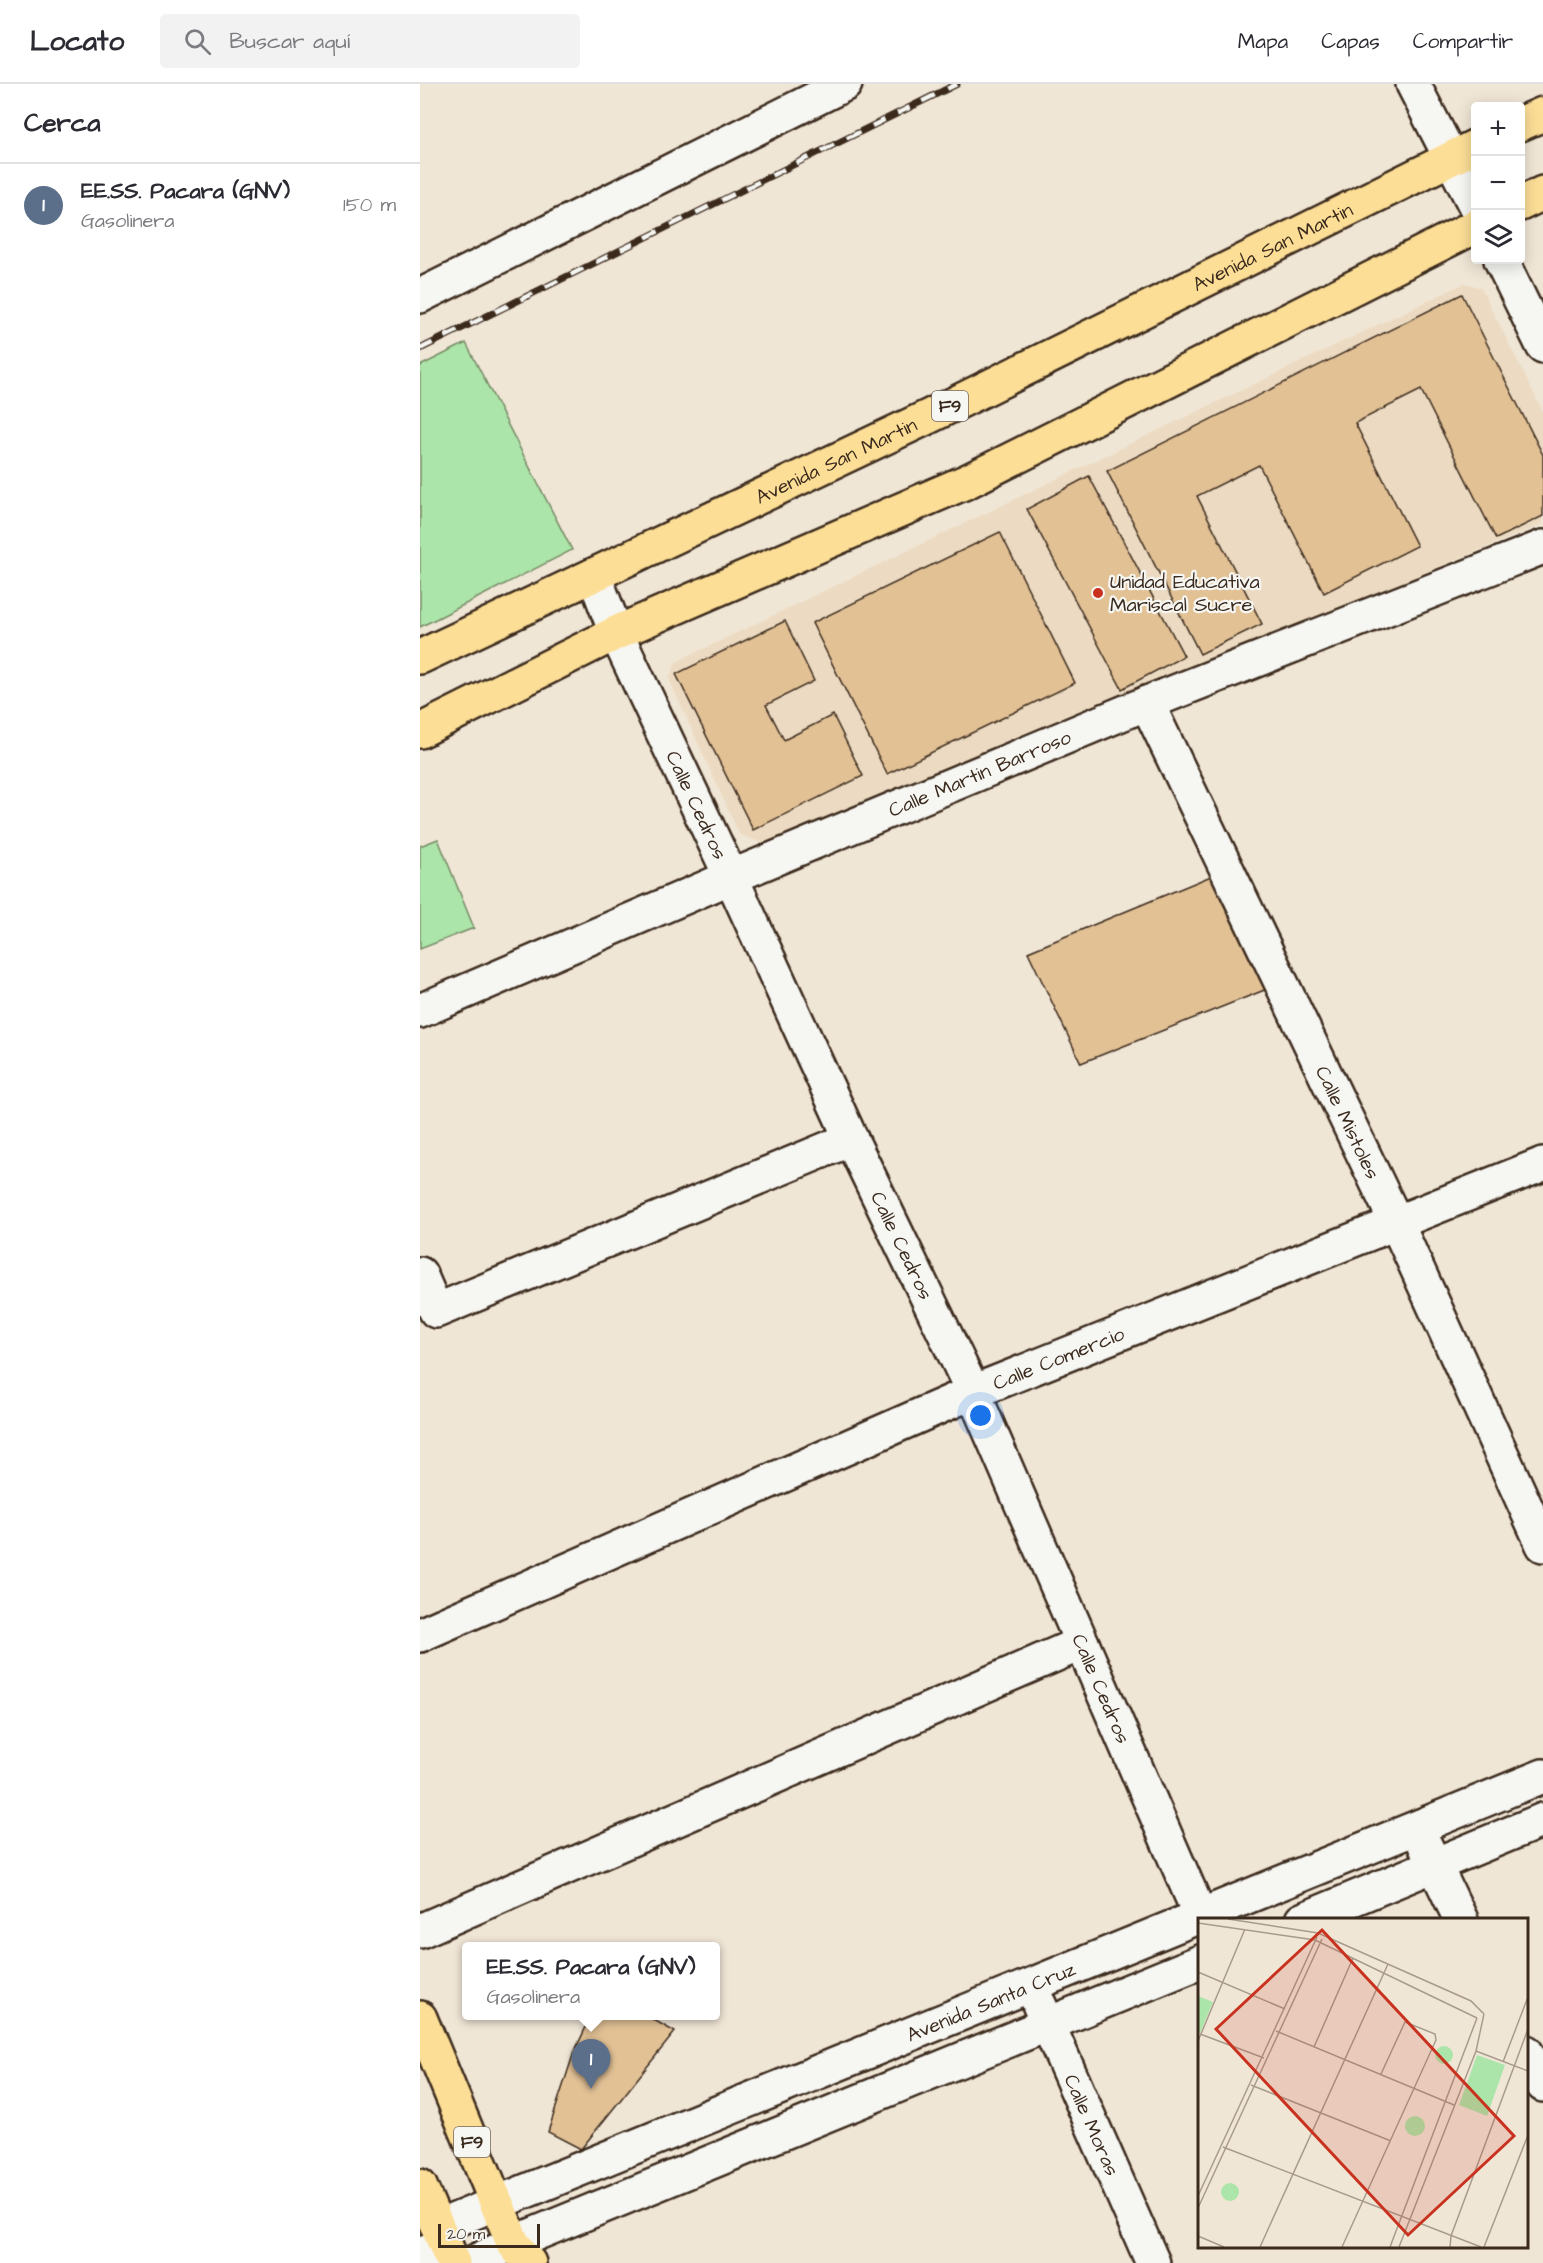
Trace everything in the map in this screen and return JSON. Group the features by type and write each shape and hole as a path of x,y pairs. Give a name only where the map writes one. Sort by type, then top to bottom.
{"highway":[{"path":"1525,122 1543,114"},
{"name":"Avenida San Martin","path":"420,657 930,416 1463,151"},
{"path":"1525,202 1543,193"},
{"path":"420,730 616,633 968,481 1471,229"},
{"name":"F9","path":"420,2019 496,2203 521,2253"},
{"path":"420,2186 446,2251"}],"street":[{"path":"420,296 845,84"},
{"path":"1413,84 1463,151 1471,185"},
{"path":"1503,264 1543,346"},
{"name":"Calle Martin Barroso","path":"420,1011 731,877 1147,703 1543,547"},
{"name":"Calle Cedros","path":"594,575 616,633 851,1139 973,1392 1202,1918"},
{"name":"Calle Mistoles","path":"1147,703 1396,1222 1543,1545"},
{"path":"420,1274 436,1311 851,1139"},
{"name":"Calle Comercio","path":"420,1635 973,1392 1543,1164"},
{"path":"420,1931 1082,1643"},
{"name":"Avenida Santa Cruz","path":"1202,1918 1543,1776"},
{"path":"1307,1918 1543,1820"},
{"path":"1417,1827 1460,1918"},
{"name":"Avenida Santa Cruz","path":"446,2251 496,2203 1031,1985 1198,1920"},
{"path":"446,2251 521,2253 1048,2025 1198,1963"},
{"name":"Calle Moras","path":"1031,1985 1153,2263"},
{"path":"1528,2054 1543,2085"}],"shaded area":[{"name":"Unidad Educativa Mariscal Sucre","path":"1465,283 1481,288 1543,412 1543,524 765,844 739,834 669,679 676,662"}],"green space":[{"path":"466,343 572,550 420,627 420,366"},
{"path":"438,839 474,928 420,949 420,846"}],"building":[{"path":"1462,294 1543,455 1543,516 1496,539 1421,390 1355,423 1417,546 1324,593 1259,465 1197,496 1262,624 1200,654 1107,471"},
{"path":"1089,476 1184,656 1122,689 1027,509"},
{"path":"1000,532 1075,683 887,774 812,623"},
{"path":"785,621 814,681 766,705 784,740 833,715 863,776 753,830 676,674"},
{"path":"1211,876 1267,989 1081,1063 1028,952"},
{"path":"589,2020 654,2020 675,2032 581,2149 548,2132 573,2055"}],"railway":[{"path":"420,349 957,84"}],"place":[{"name":"Unidad Educativa Mariscal Sucre","path":"1098,593"},
{"name":"EE.SS. Pacara (GNV)","path":"591,2089"}]}
